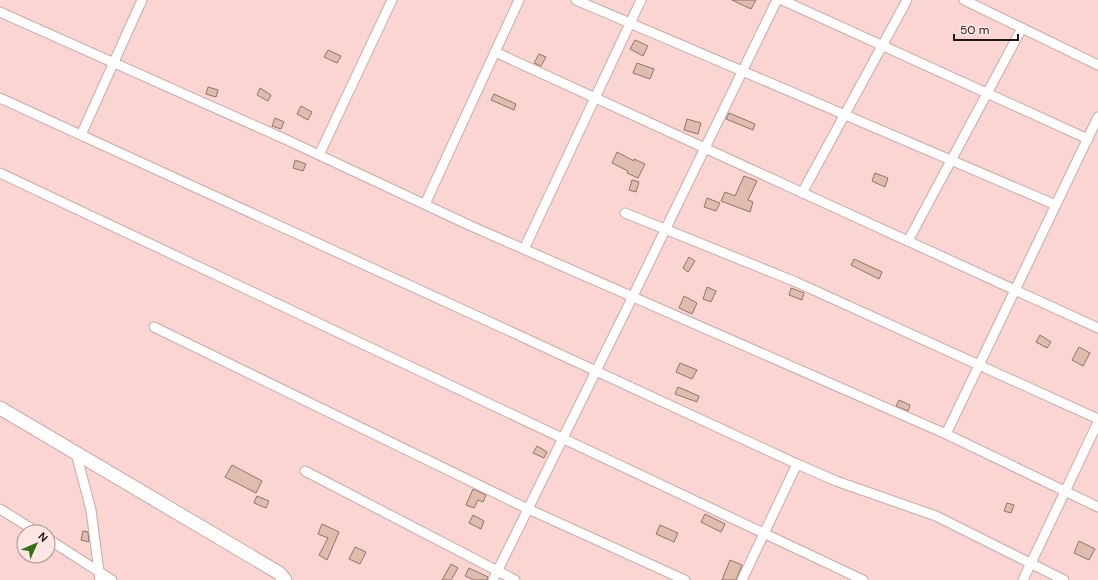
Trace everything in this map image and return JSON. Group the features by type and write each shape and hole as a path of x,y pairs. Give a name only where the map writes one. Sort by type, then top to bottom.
{"street":[{"path":"81,135 142,0"},
{"path":"319,155 392,0"},
{"path":"425,204 519,0"},
{"path":"576,0 1056,205"},
{"path":"524,249 641,0"},
{"path":"493,580 777,0"},
{"path":"782,0 1088,138"},
{"path":"802,193 907,0"},
{"path":"964,0 1098,65"},
{"path":"0,12 524,249 946,434 1098,507"},
{"path":"908,241 1022,28"},
{"path":"495,52 1098,328"},
{"path":"0,98 596,370 797,464 836,481 936,516 1064,580"},
{"path":"946,434 978,364 1098,117"},
{"path":"0,173 863,580"},
{"path":"625,213 796,282 1098,418"},
{"path":"154,327 528,509 685,580"},
{"path":"0,408 282,578"},
{"path":"1023,580 1098,422"},
{"path":"76,453 91,510 99,576"},
{"path":"742,580 797,464"},
{"path":"304,471 515,580"},
{"path":"0,509 23,524"},
{"path":"56,545 99,576 112,580"}],"building":[{"path":"732,0 756,0 751,9"},
{"path":"635,40 648,46 643,56 630,49"},
{"path":"328,50 341,56 337,63 324,57"},
{"path":"539,54 546,57 541,66 534,63"},
{"path":"637,63 654,69 650,79 633,73"},
{"path":"208,87 218,90 216,97 206,94"},
{"path":"260,88 271,95 268,101 257,95"},
{"path":"494,94 516,104 514,110 491,100"},
{"path":"301,106 312,112 308,120 297,114"},
{"path":"729,113 755,124 753,130 726,119"},
{"path":"275,118 284,122 281,129 272,126"},
{"path":"687,119 701,123 698,134 684,130"},
{"path":"617,152 634,161 634,159 645,164 638,178 612,163"},
{"path":"295,160 306,164 303,171 293,168"},
{"path":"875,173 888,178 885,187 872,181"},
{"path":"744,176 757,181 748,200 753,202 750,212 721,201 725,192 735,196"},
{"path":"632,180 639,182 636,192 629,190"},
{"path":"707,198 720,203 716,211 704,207"},
{"path":"689,257 695,261 688,272 683,268"},
{"path":"854,259 882,272 879,279 851,265"},
{"path":"707,287 716,291 711,302 703,299"},
{"path":"791,288 804,293 802,300 789,295"},
{"path":"684,296 697,303 692,314 679,308"},
{"path":"1040,335 1051,342 1047,348 1036,342"},
{"path":"1079,347 1090,353 1083,366 1072,360"},
{"path":"680,363 697,370 692,379 676,372"},
{"path":"678,387 699,396 697,402 675,394"},
{"path":"899,400 910,405 908,411 896,406"},
{"path":"537,446 547,452 544,458 533,453"},
{"path":"232,465 262,481 256,493 225,477"},
{"path":"473,489 486,495 483,502 478,500 474,508 466,505"},
{"path":"257,496 269,501 266,508 254,503"},
{"path":"1007,503 1014,505 1011,513 1004,511"},
{"path":"705,514 725,524 721,532 701,522"},
{"path":"473,515 484,521 481,529 469,523"},
{"path":"322,524 339,532 327,560 319,555 328,538 318,534"},
{"path":"660,525 678,533 674,542 656,534"},
{"path":"83,531 88,532 89,542 81,540"},
{"path":"1079,541 1095,549 1089,560 1074,553"},
{"path":"355,547 366,552 360,564 349,559"},
{"path":"730,560 742,565 736,580 722,580"},
{"path":"451,564 458,568 451,580 442,580"},
{"path":"469,568 488,577 487,580 474,580 465,576"}]}
